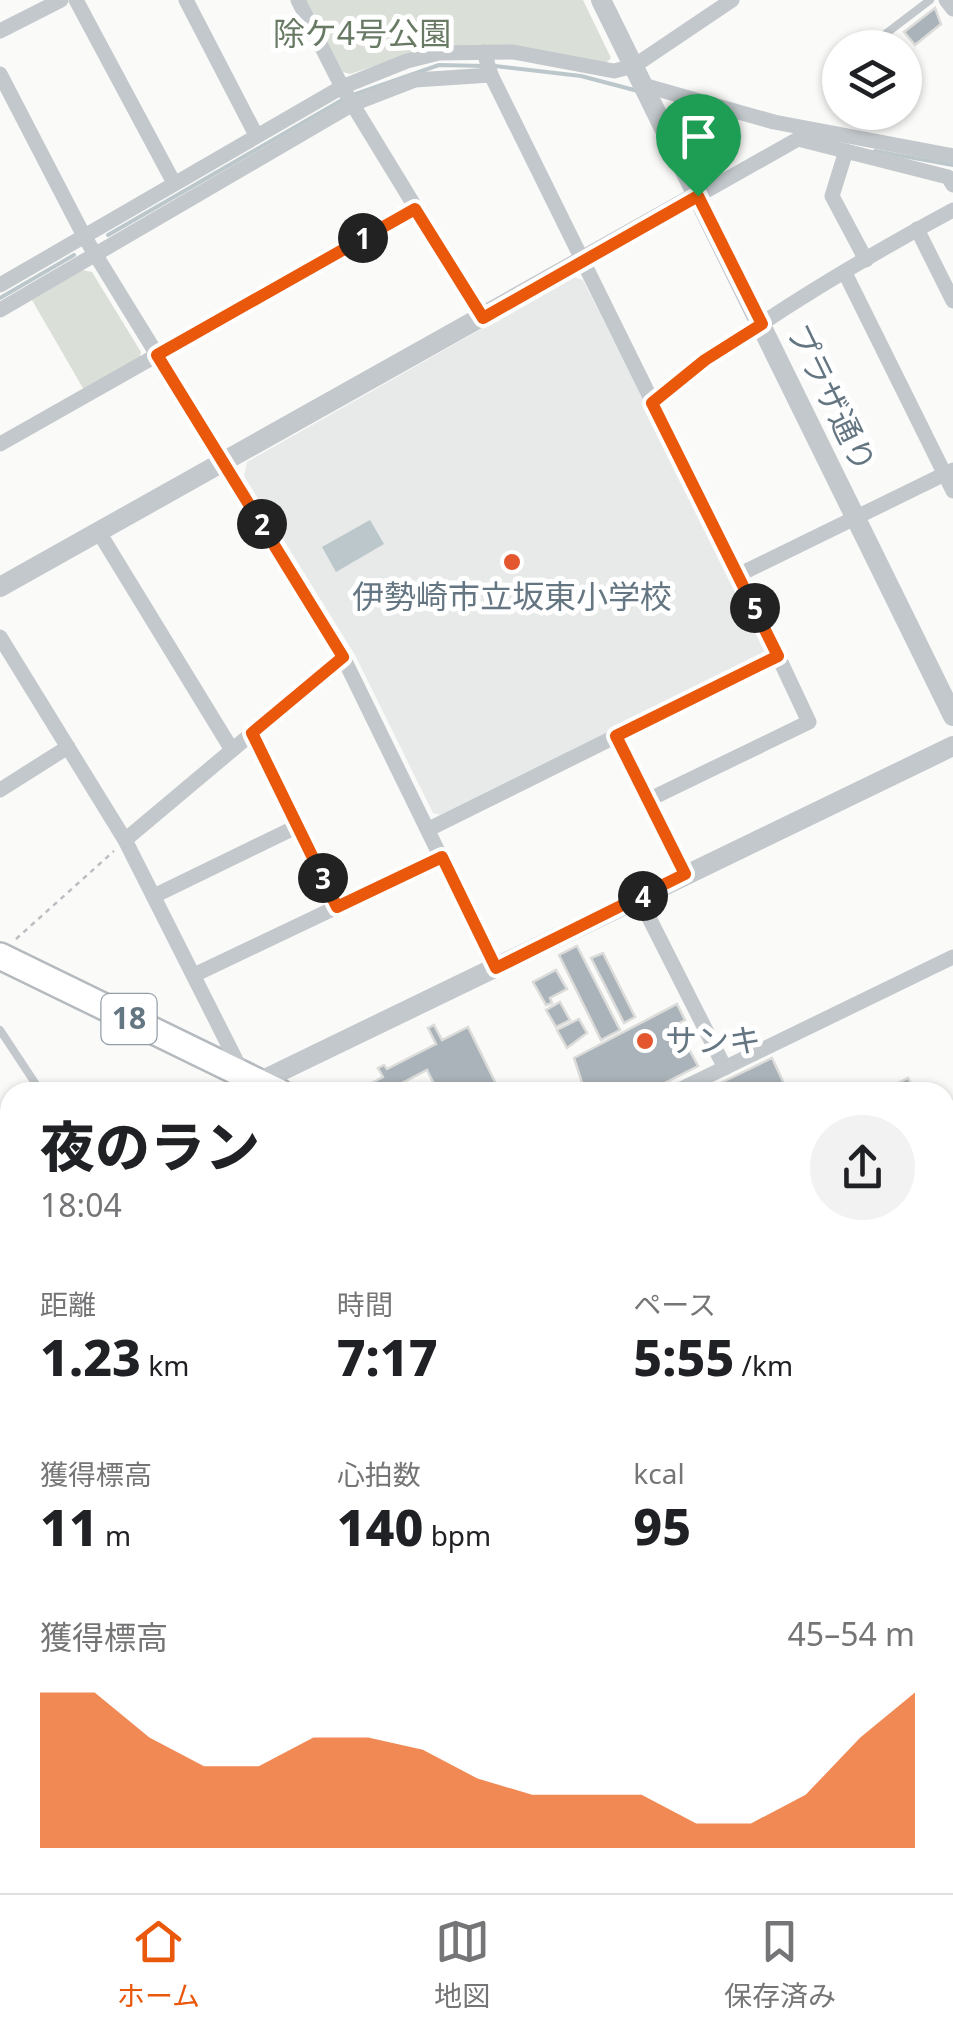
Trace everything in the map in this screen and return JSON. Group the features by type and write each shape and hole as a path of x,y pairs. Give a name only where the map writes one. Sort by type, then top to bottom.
{"main road":[{"name":"18","path":"6,949 249,1082"}],"street":[{"path":"0,32 61,0"},
{"path":"76,0 174,183"},
{"path":"186,0 256,136"},
{"path":"298,0 342,87 483,318"},
{"name":"プラザ通り","path":"601,0 953,716"},
{"path":"638,75 732,0"},
{"path":"946,0 953,9"},
{"path":"484,52 491,75 810,722 648,800"},
{"path":"0,285 342,87 439,53 513,52 638,75 774,122 953,156"},
{"path":"0,74 84,236 343,657 496,968"},
{"path":"0,310 354,104 416,80 491,75"},
{"path":"0,587 798,139 948,177 953,185"},
{"path":"846,151 832,196 866,260"},
{"path":"0,444 415,209"},
{"path":"652,403 705,360 953,210"},
{"path":"917,229 953,302"},
{"path":"845,274 949,472 953,492"},
{"path":"738,575 949,472"},
{"path":"100,534 232,750"},
{"path":"0,637 125,840 252,1082"},
{"path":"428,830 778,656"},
{"path":"125,840 343,657"},
{"path":"252,733 337,907"},
{"path":"616,736 685,874"},
{"path":"260,1082 953,746"},
{"path":"0,790 68,747"},
{"path":"154,896 298,826"},
{"path":"194,975 442,857"},
{"path":"638,898 725,1068"},
{"path":"696,1082 953,957"}],"lane":[{"path":"891,30 930,0"},
{"path":"0,1030 34,1082"}],"path":[{"path":"6,949 125,840"}],"shaded area":[{"name":"伊勢崎市立坂東小学校","path":"573,277 583,280 770,649 766,657 440,815 433,813 355,655 244,476 247,462"},
{"path":"370,520 384,544 336,572 322,547"}],"green space":[{"name":"除ケ4号公園","path":"306,0 583,0 611,58 604,65 415,53 350,74 343,72"},
{"path":"82,270 92,272 141,352 139,359 84,390 32,300"}],"building":[{"path":"935,8 941,24 922,39 922,30 907,30"},
{"path":"577,946 620,1030 601,1040 559,955"},
{"path":"603,953 635,1017 624,1023 591,958"},
{"path":"556,970 567,989 550,998 552,1003 546,1005 533,982"},
{"path":"560,1002 570,1020 556,1027 546,1010"},
{"name":"サンキ","path":"677,1004 685,1020 676,1025 698,1066 667,1082 582,1082 574,1058"},
{"path":"579,1019 587,1033 567,1048 557,1030"},
{"path":"434,1025 442,1040 468,1027 495,1082 433,1082 427,1070 404,1082 374,1082 383,1077 378,1068 384,1065 387,1069 436,1044 428,1028"},
{"path":"772,1058 783,1082 723,1082"}],"waterway":[{"path":"350,96 439,65 485,66"},
{"path":"495,66 581,76 638,91"},
{"path":"108,235 342,100"},
{"path":"875,151 953,165"},
{"path":"0,298 74,255"}],"place":[{"name":"伊勢崎市立坂東小学校","path":"512,562"},
{"name":"サンキ","path":"645,1041"}],"route":[{"path":"698,196 762,324 705,360 652,403 778,656 616,736 685,874 496,968 442,857 337,907 252,733 343,657 157,355 415,209 483,318 698,196"}]}
